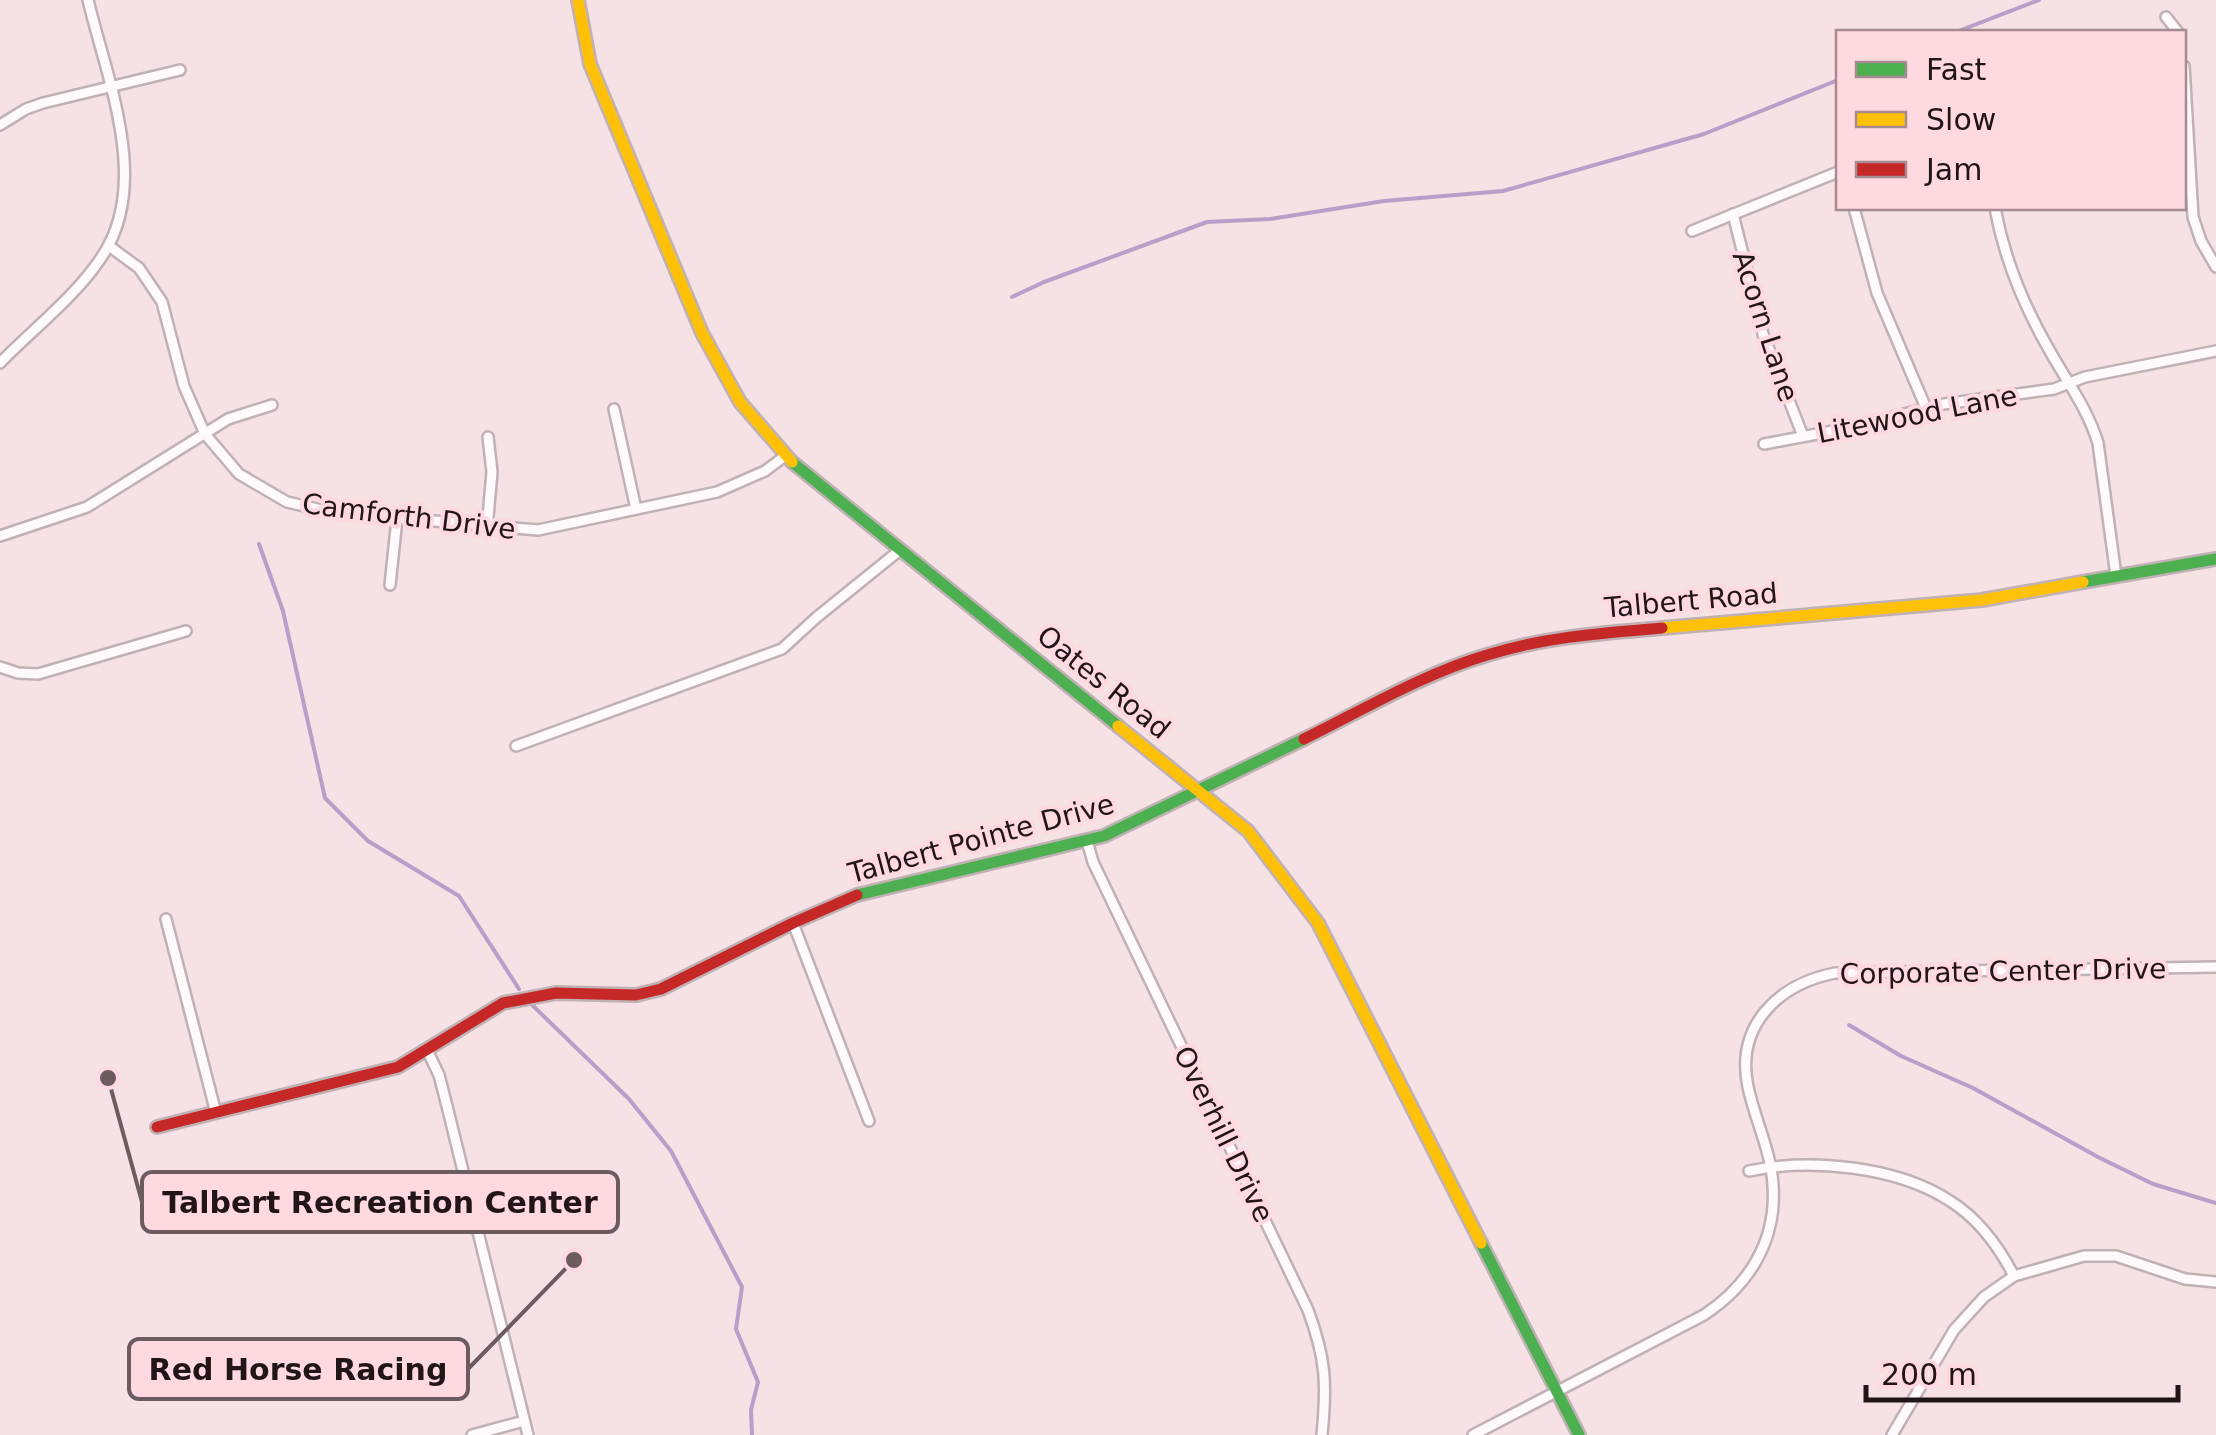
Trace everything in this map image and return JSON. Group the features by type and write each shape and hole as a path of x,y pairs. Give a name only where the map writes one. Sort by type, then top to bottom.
{"street":[{"path":"0,362 93,270 109,246 122,212 125,153 88,0"},
{"name":"Oates Road","path":"578,0 590,64 702,333 740,402 784,456 1248,831 1318,923 1579,1435"},
{"path":"2166,17 2176,30"},
{"path":"0,125 26,108 180,70"},
{"path":"2186,100 2193,217 2200,241 2216,267"},
{"path":"1692,231 1836,173"},
{"path":"1855,210 1877,292 1926,408"},
{"path":"1995,210 2002,246 2030,314 2091,421 2098,443 2116,576"},
{"name":"Acorn Lane","path":"1733,214 1763,334 1803,436"},
{"name":"Camforth Drive","path":"109,246 139,268 162,302 184,386 205,434 240,474 274,496 308,508 538,530 717,492 744,482 784,456"},
{"name":"Litewood Lane","path":"1764,444 2216,351"},
{"path":"0,536 88,507 228,419 272,405"},
{"path":"614,409 636,509"},
{"path":"488,437 492,472 488,528"},
{"path":"390,585 397,519"},
{"path":"516,746 782,649 816,616 900,550"},
{"name":"Talbert Road","path":"1199,791 1436,674 1486,654 1564,636 1982,600 2216,559"},
{"path":"0,667 38,674 186,631"},
{"name":"Talbert Pointe Drive","path":"157,1127 398,1068 503,1003 556,993 636,995 661,989 866,892 1087,841 1199,791"},
{"name":"Overhill Drive","path":"1087,841 1093,862 1308,1310 1327,1384 1322,1435"},
{"path":"166,919 216,1113"},
{"path":"793,924 870,1121"},
{"name":"Corporate Center Drive","path":"1473,1435 1704,1315 1725,1301 1752,1272 1765,1246 1772,1212 1770,1167 1748,1090 1746,1056 1752,1031 1766,1010 1795,984 1835,972 2216,966"},
{"path":"428,1052 439,1075 528,1435"},
{"path":"1749,1172 1814,1164 1902,1179 1950,1200 1971,1218 1996,1246 2014,1276"},
{"path":"1892,1435 1954,1330 1984,1296 2014,1276 2084,1256 2116,1256 2185,1279 2216,1282"},
{"path":"472,1435 524,1421"}],"waterway":[{"path":"1961,30 2039,0"},
{"path":"1012,297 1207,222 1270,219 1384,201 1503,191 1704,134 1836,81"},
{"path":"259,544 283,611 325,798 368,841 459,896 519,989"},
{"path":"527,1000 629,1099 671,1151 742,1287 736,1329 758,1382 751,1410 752,1435"},
{"path":"1849,1025 1901,1056 1973,1088 2153,1184 2216,1203"}],"traffic: fast":[{"path":"792,462 1118,726"},
{"path":"2083,582 2216,559"},
{"path":"857,895 1104,836 1304,739"},
{"path":"1481,1243 1579,1435"}],"traffic: slow":[{"path":"578,0 590,64 702,333 740,402 792,462"},
{"path":"1662,628 1982,600 2083,582"},
{"path":"1118,726 1248,831 1318,923 1481,1243"}],"traffic: jam":[{"path":"1304,739 1417,682 1487,655 1552,640 1662,628"},
{"path":"157,1127 398,1067 503,1003 556,993 636,995 661,989 857,895"}],"place":[{"name":"Talbert Recreation Center","path":"108,1078"},
{"name":"Red Horse Racing","path":"574,1260"}]}
